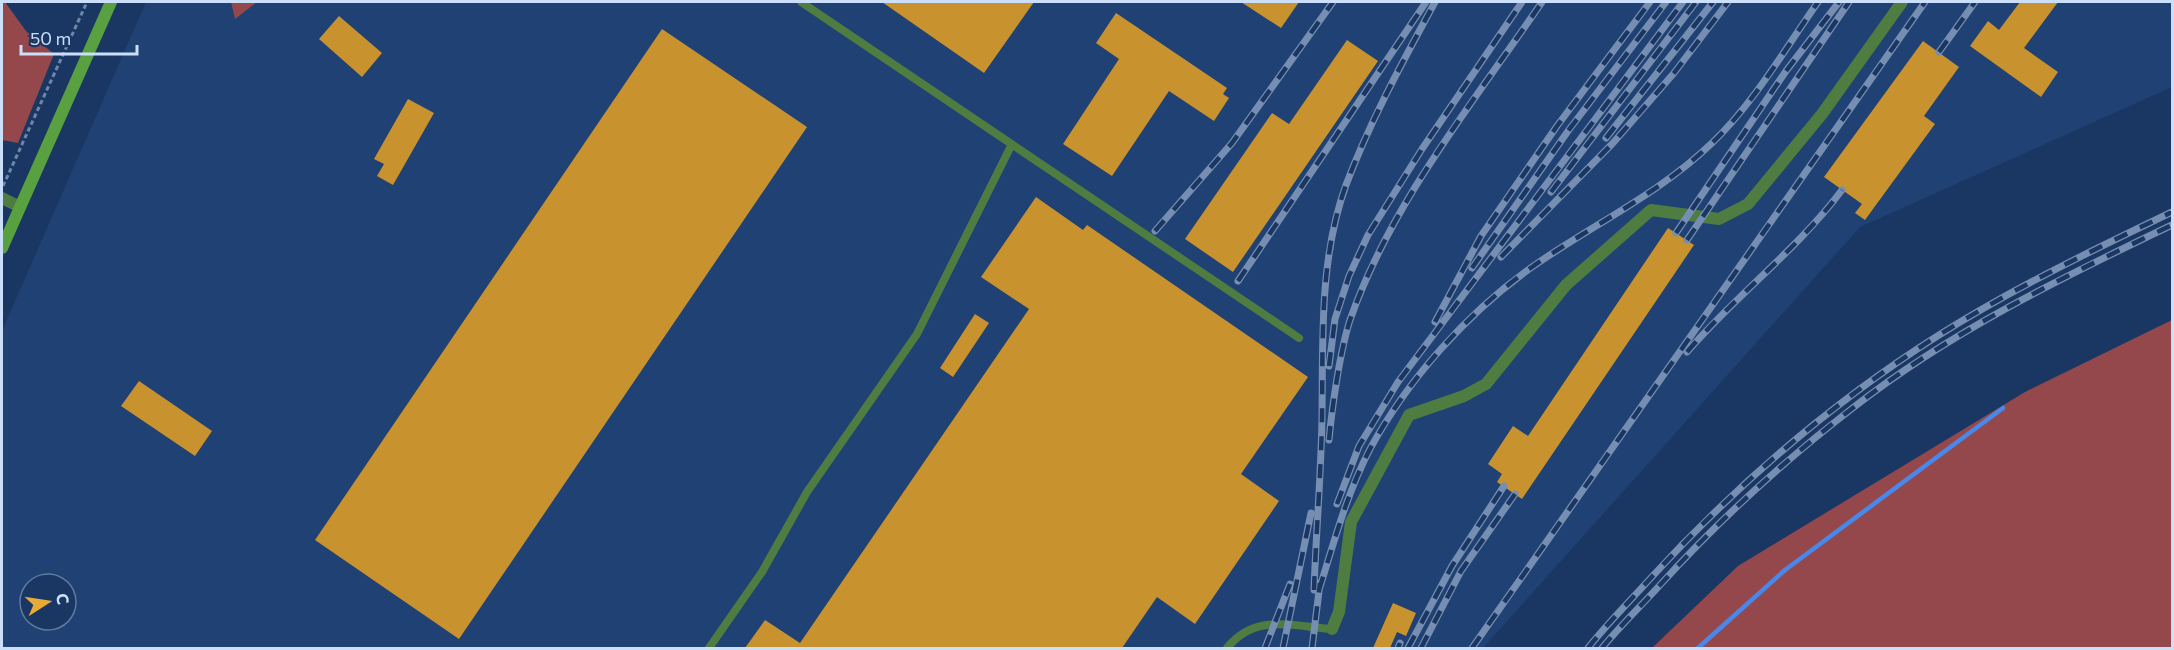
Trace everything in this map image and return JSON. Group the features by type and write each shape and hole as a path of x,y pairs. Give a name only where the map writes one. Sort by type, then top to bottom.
{"main road":[{"path":"2,248 111,2"}],"street":[{"path":"1332,629 1339,612 1351,522 1409,415 1464,396 1486,384 1566,285 1651,210 1719,219 1748,204 1822,114 1902,2"},
{"path":"2,198 20,207"}],"lane":[{"path":"801,2 1299,338"},
{"path":"709,648 762,572 807,492 917,334 1012,144"},
{"path":"1227,648 1238,634 1261,624 1332,629"}],"path":[{"path":"2,191 87,2"}],"shaded area":[{"path":"2,2 5,2 26,31 54,54 18,143 2,140"},
{"path":"146,2 2172,2 2172,87 1860,227 1483,648 2,648 2,331"},
{"path":"231,2 257,2 235,19"},
{"path":"2172,320 2172,648 1652,648 1738,566 2025,392"}],"building":[{"path":"882,2 1034,2 984,73"},
{"path":"1241,2 1299,2 1281,28"},
{"path":"2020,2 2058,2 2024,48 2058,72 2041,97 1970,46 1988,21 1999,30"},
{"path":"1116,13 1227,88 1223,94 1229,98 1214,121 1169,91 1112,176 1063,144 1119,59 1096,43"},
{"path":"339,16 382,53 362,77 319,39"},
{"path":"662,29 807,127 459,639 315,540"},
{"path":"1347,40 1378,61 1233,272 1185,239 1272,113 1289,124"},
{"path":"1923,41 1959,67 1924,116 1935,124 1865,220 1855,213 1862,204 1824,177"},
{"path":"408,99 434,113 393,185 377,176 384,164 374,159"},
{"path":"1036,197 1083,230 1087,225 1308,377 1241,474 1279,501 1195,624 1157,597 1122,648 745,648 765,620 800,643 1029,309 981,277"},
{"path":"1668,228 1694,245 1522,499 1497,482 1502,474 1488,464 1513,426 1528,436"},
{"path":"975,314 989,323 953,377 940,368"},
{"path":"139,381 212,431 195,456 121,406"},
{"path":"1393,603 1416,613 1406,636 1397,632 1390,648 1373,648"}],"waterway":[{"path":"1698,648 1785,570 2003,408"}],"railway":[{"path":"1155,231 1232,143 1333,2"},
{"path":"1238,281 1426,2"},
{"path":"1314,590 1321,440 1324,300 1331,242 1346,185 1366,138 1435,2"},
{"path":"1329,366 1335,319 1349,276 1368,235 1422,149 1522,2"},
{"path":"1329,440 1343,347 1350,320 1367,277 1388,235 1436,155 1542,2"},
{"path":"1435,322 1481,236 1557,126 1650,2"},
{"path":"1472,268 1568,131 1666,2"},
{"path":"1337,504 1359,446 1398,382 1683,2"},
{"path":"1551,192 1696,2"},
{"path":"1606,138 1713,2"},
{"path":"1501,257 1613,143 1674,73 1728,2"},
{"path":"1319,590 1348,500 1370,449 1402,398 1441,349 1462,326 1508,285 1555,252 1648,194 1712,143 1742,111 1818,2"},
{"path":"1676,233 1786,71 1839,2"},
{"path":"1687,240 1849,2"},
{"path":"1472,648 1925,2"},
{"path":"1939,52 1975,2"},
{"path":"1687,352 1806,233 1842,190"},
{"path":"1588,648 1648,581 1715,512 1785,448 1860,389 1939,335 1996,301 2172,212"},
{"path":"1602,648 1729,514 1778,469 1854,407 1929,354 2008,307 2172,225"},
{"path":"1408,648 1452,566 1504,486"},
{"path":"1421,648 1461,571 1515,494"},
{"path":"1283,648 1311,513"},
{"path":"1312,648 1320,583"},
{"path":"1265,648 1290,584"},
{"path":"1398,648 1400,643"}]}
